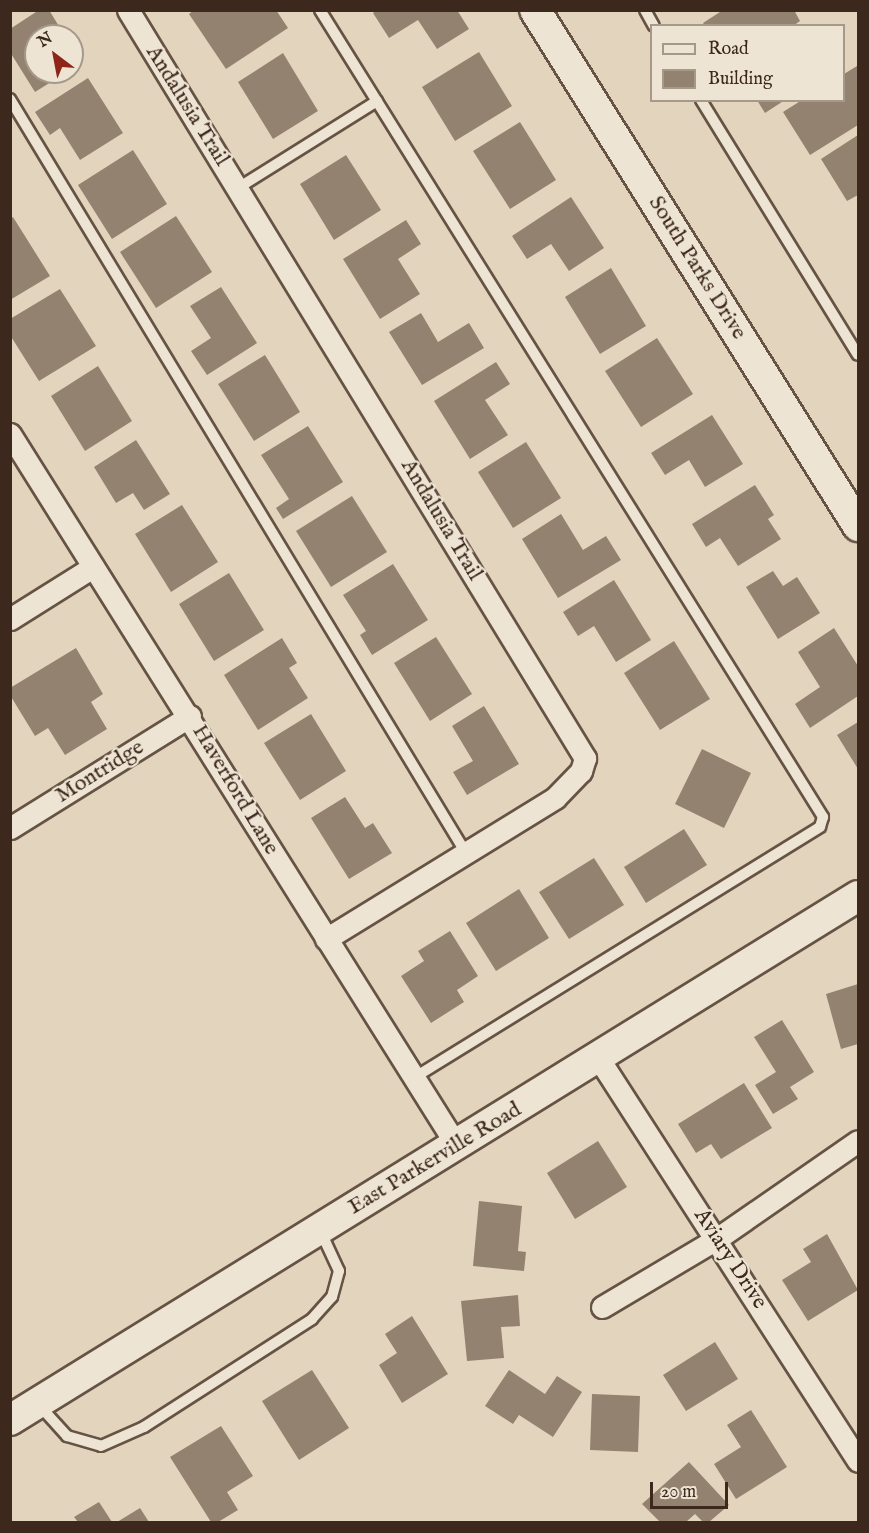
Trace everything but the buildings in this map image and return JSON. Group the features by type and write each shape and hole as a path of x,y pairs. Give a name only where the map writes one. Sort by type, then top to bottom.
{"main road":[{"name":"South Parks Drive","path":"535,10 858,526"},
{"name":"East Parkerville Road","path":"10,1420 599,1059 858,896"}],"street":[{"name":"Andalusia Trail","path":"128,10 585,758 581,771 555,798 326,939"},
{"name":"Haverford Lane","path":"10,434 16,457 93,567 190,716 326,939 457,1146"},
{"path":"10,619 93,567"},
{"name":"Montridge","path":"10,828 190,716"},
{"name":"Aviary Drive","path":"599,1059 718,1238 858,1461"},
{"path":"602,1307 718,1238 858,1141"}],"lane":[{"path":"320,10 823,817 820,828 414,1078"},
{"path":"645,10 653,24"},
{"path":"10,99 466,853"},
{"path":"238,188 377,101"},
{"path":"702,102 858,355"},
{"path":"37,1403 67,1436 101,1446 144,1427 312,1320 332,1297 339,1271 320,1230"}]}
